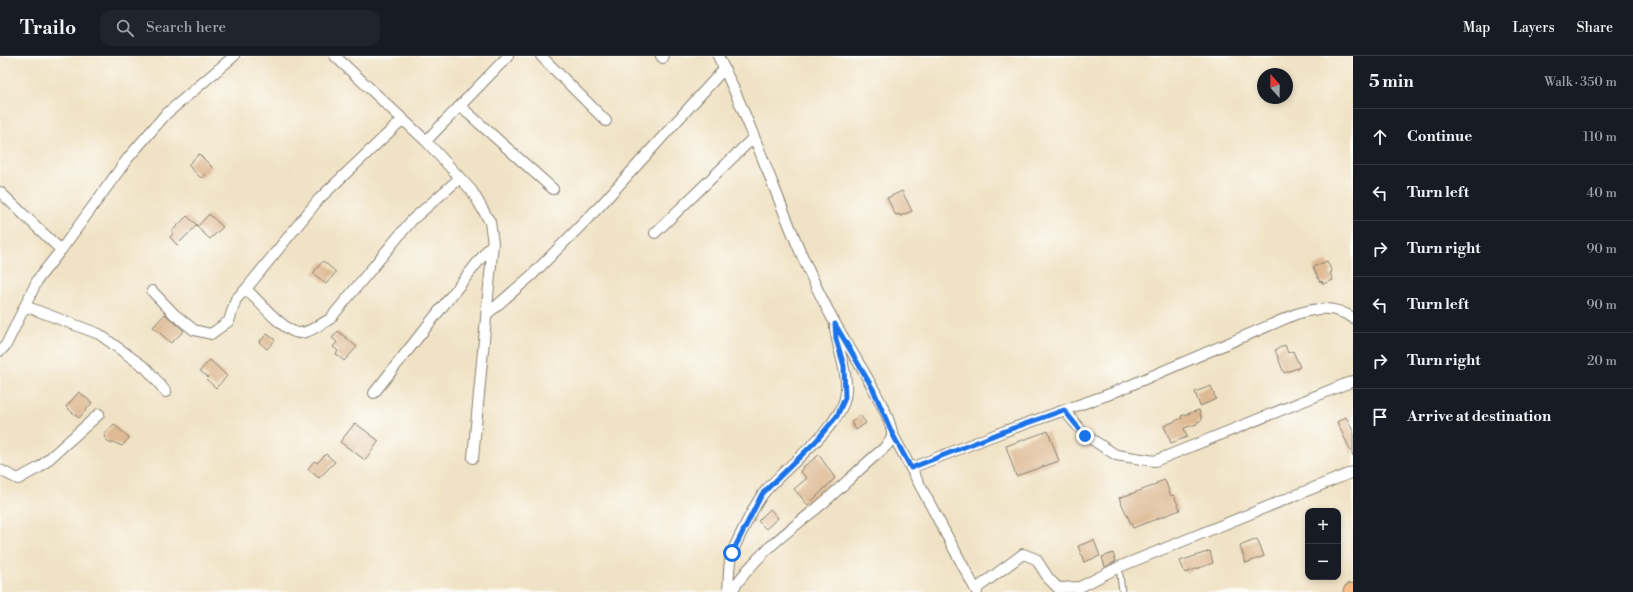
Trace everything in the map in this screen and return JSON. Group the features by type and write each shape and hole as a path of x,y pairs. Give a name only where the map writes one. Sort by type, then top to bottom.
{"street":[{"path":"0,352 6,345 38,279 62,250 128,158 165,115 234,56"},
{"path":"335,56 426,141 472,192 490,222 494,243 473,458"},
{"path":"426,141 508,56"},
{"path":"541,56 606,121"},
{"path":"718,56 804,260 835,324 873,389 892,433 976,590 1023,554 1036,559 1049,579 1058,588 1080,587 1119,567 1353,472"},
{"path":"486,315 532,275 600,206 724,69"},
{"path":"460,106 553,189"},
{"path":"152,291 174,314 194,330 211,334 229,321 236,299 246,289 320,199 404,120"},
{"path":"655,233 753,138"},
{"path":"246,289 286,328 298,333 330,319 412,220 460,178"},
{"path":"0,192 62,250"},
{"path":"374,393 494,243"},
{"path":"25,306 99,334 147,369 166,392"},
{"path":"911,468 1005,431 1110,394 1296,314 1321,307 1346,314 1353,318"},
{"path":"728,592 732,553 762,494 815,442 837,416 845,398 844,366 836,339 835,324"},
{"path":"1064,410 1085,436 1116,455 1155,461 1353,381"},
{"path":"0,470 18,479 40,467 99,414"},
{"path":"731,592 754,562 770,545 817,508 890,443 892,433"}],"lane":[{"path":"1119,567 1122,592"}],"building":[{"path":"199,154 212,167 201,178 188,165"},
{"path":"902,191 912,211 900,216 899,214 896,215 887,198"},
{"path":"209,214 223,227 210,239 197,227"},
{"path":"187,216 197,225 177,245 170,237 174,233 172,231"},
{"path":"323,261 336,272 326,284 313,273"},
{"path":"1327,261 1332,272 1330,273 1333,280 1323,284 1322,281 1320,282 1313,267"},
{"path":"165,314 184,331 171,343 153,327"},
{"path":"338,331 357,347 344,361 336,354 338,351 333,347 337,342 332,338"},
{"path":"267,334 275,340 267,349 259,342"},
{"path":"1285,345 1288,353 1293,351 1300,367 1284,373 1275,350"},
{"path":"210,360 227,376 216,388 206,379 208,377 200,371"},
{"path":"1211,386 1216,399 1200,406 1195,392"},
{"path":"79,392 92,403 79,418 66,407"},
{"path":"1199,410 1202,420 1197,422 1197,424 1184,428 1187,437 1171,443 1164,426 1182,418 1181,416"},
{"path":"860,415 866,423 856,430 851,422"},
{"path":"1346,417 1353,431 1353,456 1337,422"},
{"path":"355,423 379,441 365,460 340,442"},
{"path":"114,424 129,438 122,446 113,442 111,444 104,437 106,436 104,435"},
{"path":"1048,431 1059,461 1016,476 1006,446"},
{"path":"326,454 335,462 319,478 308,469 314,461 317,463"},
{"path":"819,455 835,478 808,505 794,489 807,478 800,471"},
{"path":"1165,480 1171,496 1174,495 1180,510 1133,528 1119,498 1156,485 1156,483"},
{"path":"770,509 778,518 766,529 758,521"},
{"path":"1257,539 1264,556 1246,563 1240,546"},
{"path":"1094,540 1100,556 1084,562 1078,546"},
{"path":"1210,551 1213,563 1185,573 1180,561"},
{"path":"1113,553 1116,561 1105,567 1102,557"}],"route":[{"path":"732,553 762,494 815,442 837,416 845,398 844,366 836,339 835,324 873,389 890,424 892,433 911,468 1005,431 1064,410 1085,436"}]}
